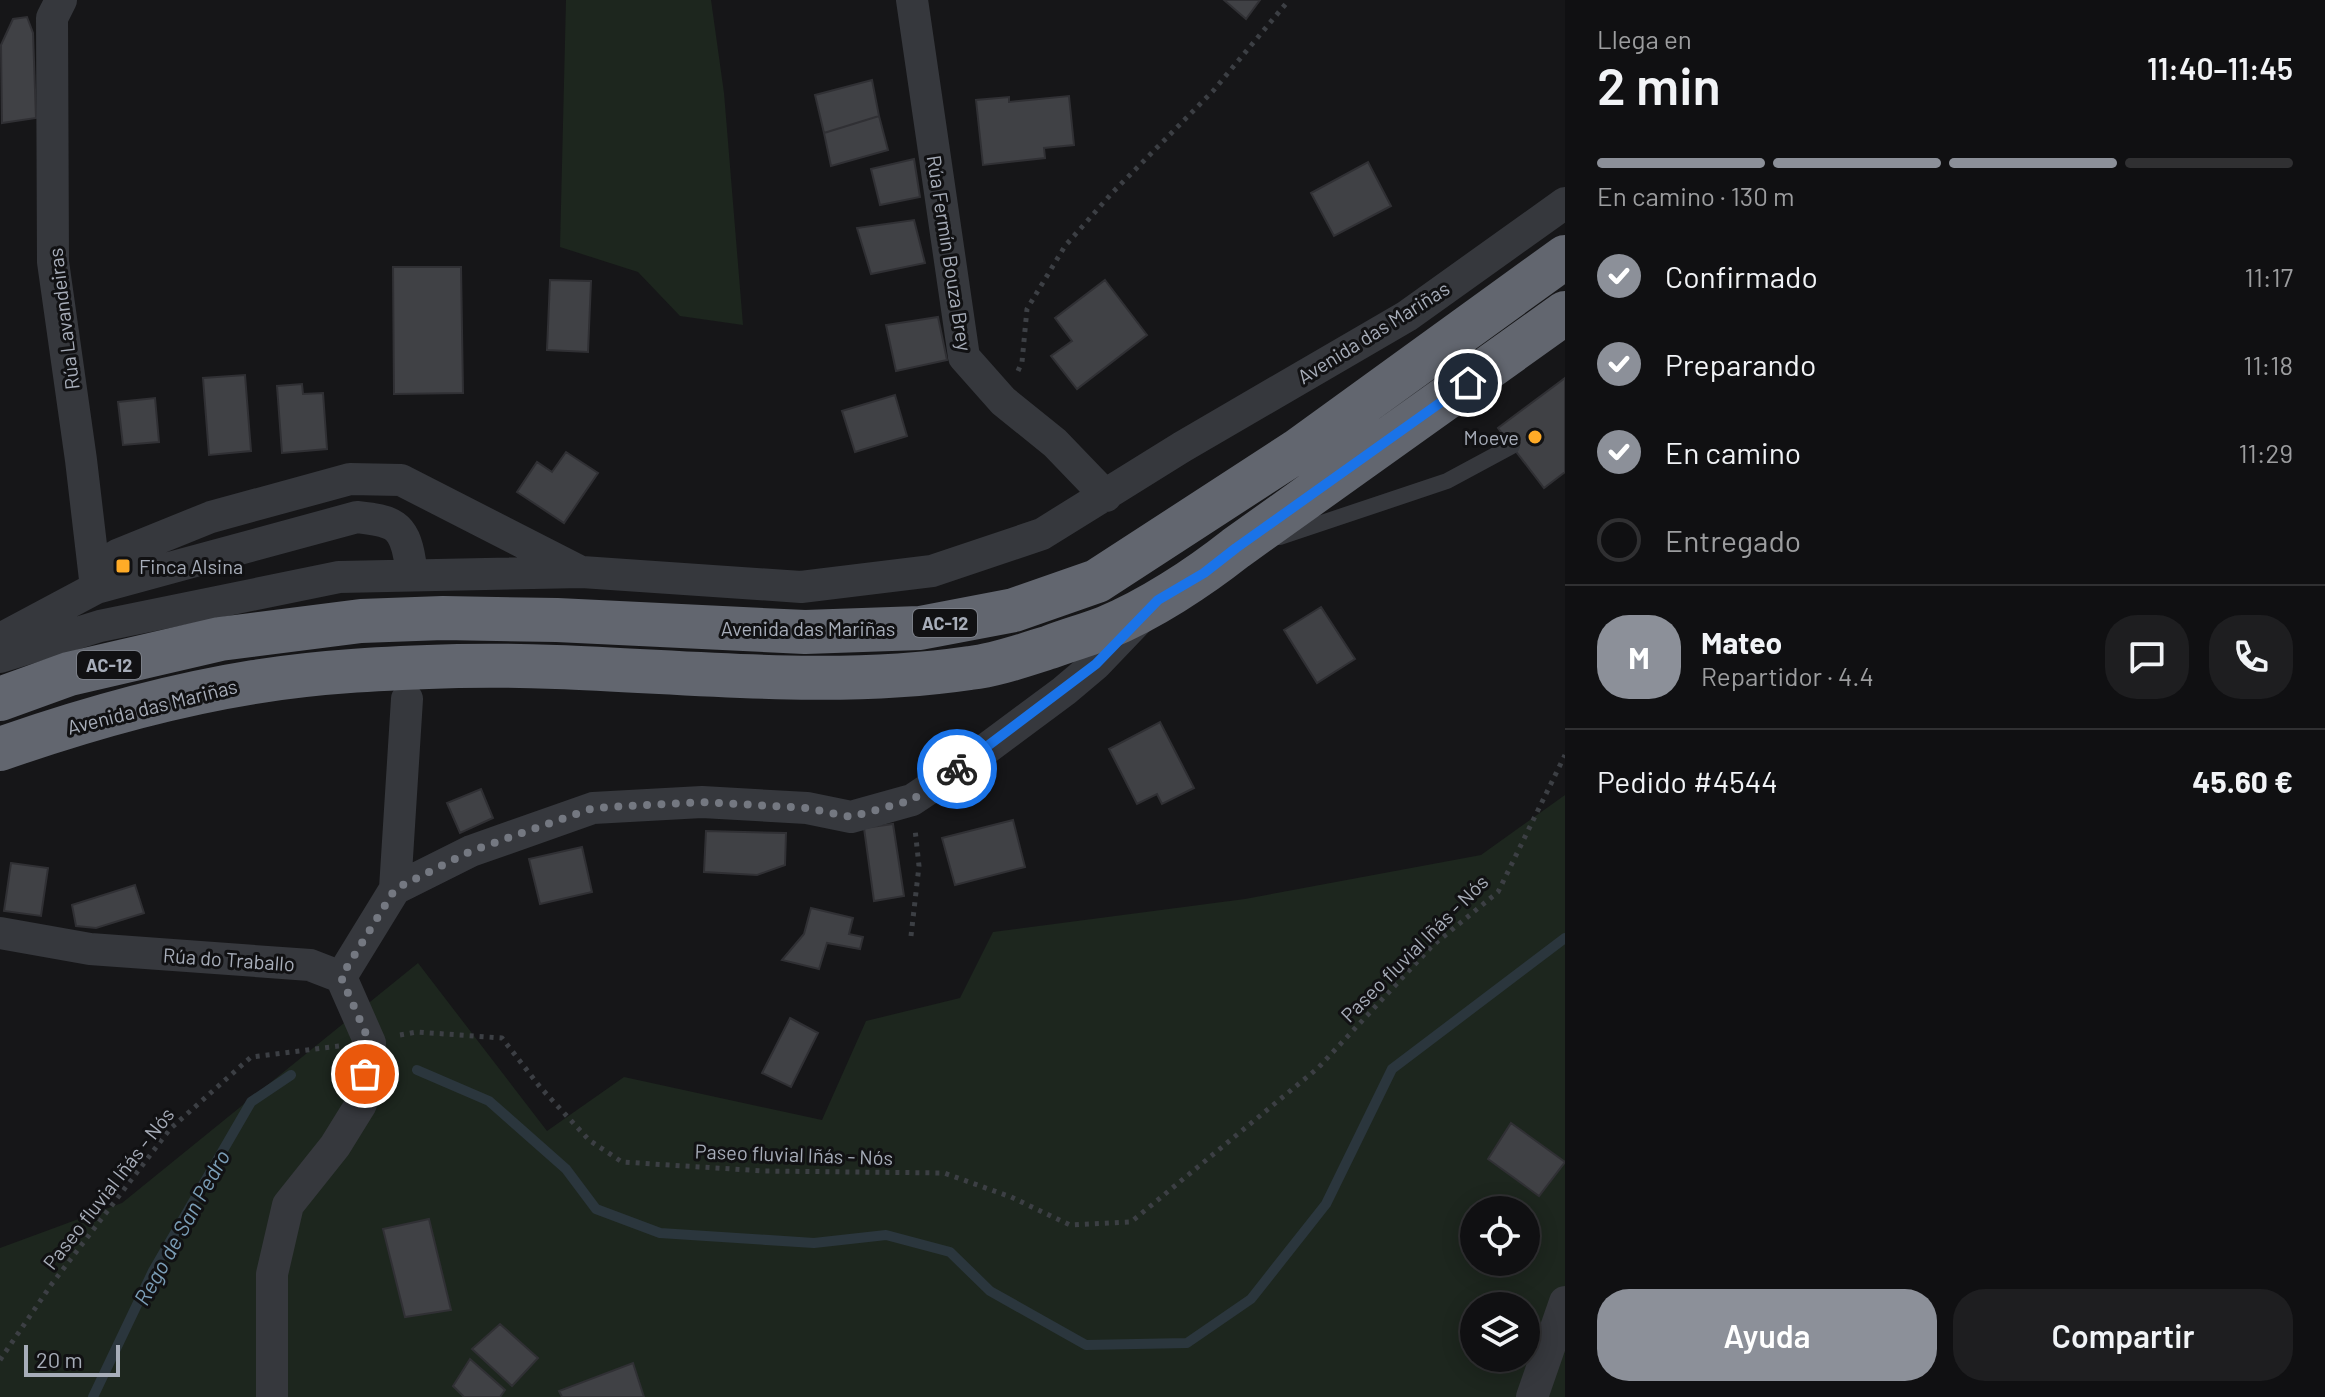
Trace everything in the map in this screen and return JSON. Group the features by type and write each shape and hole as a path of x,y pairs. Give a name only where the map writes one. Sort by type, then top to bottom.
{"highway":[{"name":"Avenida das Mariñas","path":"0,699 69,674 220,639 361,621 443,618 542,620 805,632 920,628 1014,610 1097,581 1297,451 1565,257"},
{"name":"Avenida das Mariñas","path":"0,749 69,725 153,702 254,682 327,672 458,666 548,666 791,677 875,676 971,668 1029,654 1107,627 1204,573 1565,313"}],"street":[{"name":"Rúa Lavandeiras","path":"61,0 52,18 53,262 81,460 104,549 96,588"},
{"name":"Rúa Fermín Bouza Brey","path":"912,0 964,357 1003,401 1055,443 1106,496"},
{"name":"Avenida das Mariñas","path":"0,657 100,626 339,577 582,572 801,587 932,571 1042,534 1182,447 1407,316 1565,203"},
{"name":"Avenida das Mariñas","path":"104,549 350,479 401,480 582,572"},
{"path":"0,639 96,588 357,517 388,521 406,539 410,561"},
{"name":"Avenida das Mariñas","path":"395,889 471,851 593,808 702,802 807,808 851,817 912,800 1064,691 1096,664 1158,600"},
{"path":"272,1397 272,1274 288,1205 335,1146 361,1104 370,1043 341,977 395,889 407,699"},
{"name":"Rúa do Traballo","path":"0,933 90,949 310,965 341,977"},
{"path":"1532,1397 1565,1302"}],"lane":[{"path":"1236,548 1283,536 1447,481 1512,446"}],"path":[{"path":"1003,401 1022,362 1027,309 1065,246 1112,193 1213,91 1289,0"},
{"name":"Paseo fluvial Iñás - Nós","path":"0,1360 51,1285 170,1129 251,1057 370,1043 417,1032 502,1038 540,1087 589,1140 622,1162 764,1171 944,1173 1011,1197 1070,1225 1131,1222 1318,1068 1432,946 1498,892 1565,755"},
{"path":"911,936 919,866 912,800"}],"shaded area":[{"path":"566,0 711,0 724,93 743,325 680,316 638,272 560,247"},
{"path":"1565,795 1565,1397 0,1397 0,1248 122,1203 418,963 547,1131 624,1077 822,1120 866,1021 960,998 993,932 1245,899 1481,855"}],"building":[{"path":"1224,0 1260,0 1246,19"},
{"path":"27,17 33,33 36,118 2,123 1,45 13,19"},
{"path":"872,80 879,116 824,133 815,95"},
{"path":"1069,96 1074,145 1044,148 1045,158 983,165 976,100 1009,97 1009,102"},
{"path":"879,116 888,150 831,166 824,133"},
{"path":"914,159 920,197 880,205 871,169"},
{"path":"1368,162 1391,206 1334,236 1311,193"},
{"path":"914,220 925,263 871,274 857,228"},
{"path":"393,267 461,267 463,393 394,394"},
{"path":"550,280 591,281 588,352 547,350"},
{"path":"1105,280 1147,335 1077,389 1051,356 1072,341 1055,318"},
{"path":"938,317 947,360 896,371 886,325"},
{"path":"245,375 251,451 209,455 203,378"},
{"name":"Moeve","path":"1565,378 1565,472 1544,488 1498,428"},
{"path":"302,384 303,394 323,393 327,449 282,453 277,386"},
{"path":"895,395 907,436 855,452 842,411"},
{"path":"155,398 159,442 123,445 118,402"},
{"path":"566,452 598,473 564,523 517,492 537,462 552,472"},
{"path":"1321,607 1355,659 1317,683 1284,630"},
{"path":"1160,722 1194,788 1162,804 1157,794 1137,804 1109,749"},
{"path":"481,789 493,818 460,833 447,803"},
{"path":"1013,820 1025,867 955,885 942,838"},
{"path":"893,824 904,896 874,901 864,828"},
{"path":"706,831 786,833 785,865 757,875 704,872"},
{"path":"582,847 592,892 540,904 529,859"},
{"path":"11,863 48,868 41,916 4,911"},
{"path":"135,885 144,913 96,928 76,926 72,905"},
{"path":"811,908 853,918 849,934 863,937 860,949 827,943 819,969 782,960 804,934"},
{"path":"790,1018 818,1033 791,1087 762,1073"},
{"path":"1511,1123 1565,1162 1539,1196 1488,1159"},
{"path":"429,1219 451,1310 405,1317 383,1229"},
{"path":"500,1324 538,1358 512,1386 472,1349"},
{"path":"470,1359 505,1390 500,1397 464,1397 453,1386"},
{"path":"633,1363 644,1397 562,1397 559,1391"}],"waterway":[{"name":"Rego de San Pedro","path":"417,1070 489,1101 566,1169 596,1209 660,1233 814,1243 886,1235 950,1252 990,1291 1086,1345 1187,1343 1251,1299 1326,1204 1392,1069 1565,938"},
{"name":"Rego de San Pedro","path":"93,1397 153,1271 251,1102 291,1075"}],"way so far":[{"path":"365,1074 370,1043 341,977 395,889 471,851 593,808 702,802 807,808 851,817 912,800 957,769"}],"place":[{"name":"Moeve","path":"1535,437"},
{"name":"Finca Alsina","path":"123,566"}],"route":[{"path":"957,769 1064,691 1096,664 1158,600 1204,573 1468,383"}]}
